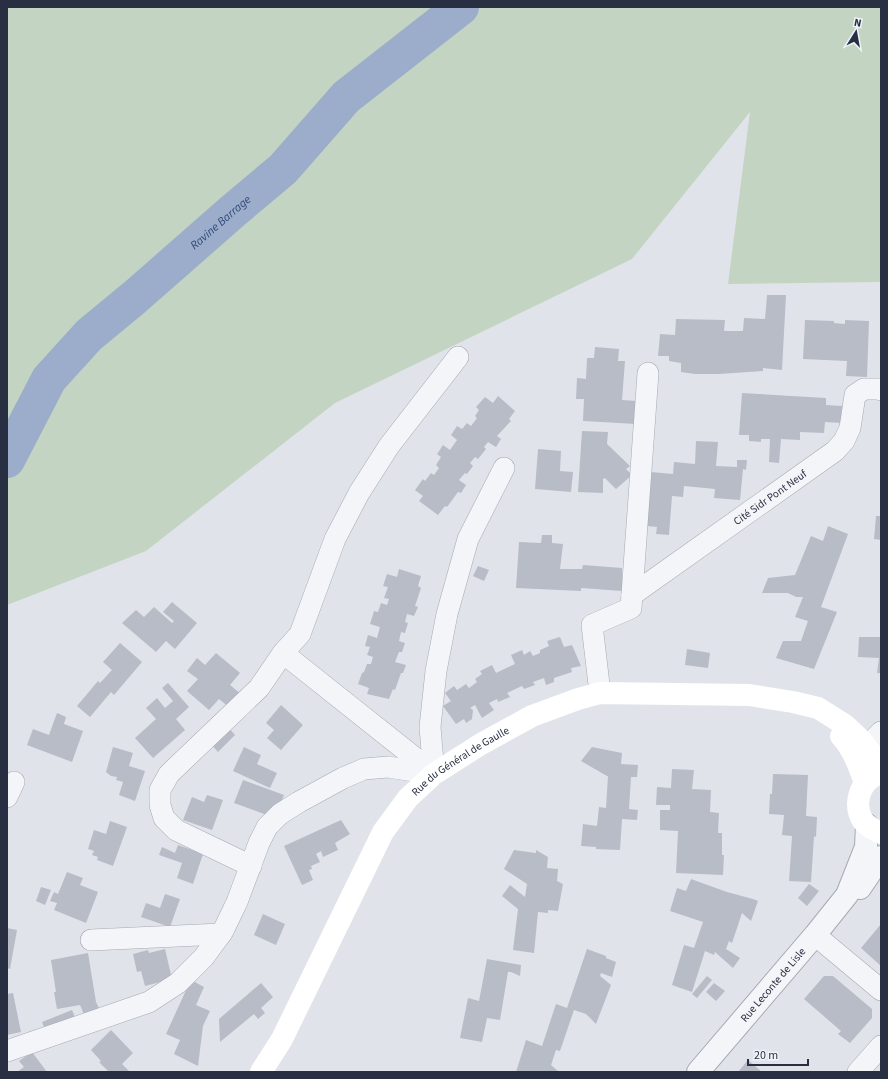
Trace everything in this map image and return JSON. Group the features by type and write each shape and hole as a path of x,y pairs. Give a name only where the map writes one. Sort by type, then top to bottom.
{"main road":[{"name":"Rue du Général de Gaulle","path":"261,1072 282,1039 383,832 408,798 434,774 481,744 532,716 600,693 749,695 793,702 818,708 845,724 862,742 874,739 874,757 881,763"},
{"path":"818,708 847,743 857,761 873,778 860,792 858,802 859,812 864,822 874,829"}],"street":[{"path":"251,866 176,830 164,818 160,806 160,790 169,774 259,688 283,653 300,634 335,539 359,493 389,446 458,357"},
{"name":"Cité Sidr Pont Neuf","path":"600,693 592,625 631,608 648,373"},
{"name":"Cité Sidr Pont Neuf","path":"632,595 834,451 844,441 850,428 855,395 864,389 881,390"},
{"path":"434,774 430,727 436,670 447,614 468,539 504,468"},
{"path":"283,653 434,774"},
{"path":"7,1051 148,1002 178,983 204,957 221,934 237,902 259,843 267,827 280,814 343,778 364,769 388,767 434,774"},
{"name":"Rue Leconte de Lisle","path":"698,1072 815,935 847,895 874,829"},
{"name":"Rue Leconte de Lisle","path":"847,895 860,887 881,857"},
{"path":"91,940 221,934"},
{"path":"815,935 881,990"},
{"path":"858,1072 881,1046"}],"green space":[{"path":"7,7 881,7 881,282 728,284 750,112 632,259 335,403 146,551 7,605"}],"building":[{"path":"767,295 786,295 782,370 763,368 763,371 695,374 681,372 681,363 669,361 669,356 658,356 660,334 675,335 676,319 725,320 724,331 743,331 744,318 765,319"},
{"path":"805,320 834,321 834,323 845,324 845,320 869,321 867,377 846,376 847,361 803,359"},
{"path":"595,347 619,349 618,361 625,361 622,400 637,401 636,424 583,421 584,399 576,399 577,378 586,379 587,358 594,358"},
{"path":"742,393 826,398 826,405 842,406 841,423 825,422 824,433 800,432 800,440 781,439 779,463 769,462 770,439 761,439 761,442 749,441 749,435 739,435"},
{"path":"498,396 515,411 509,419 511,421 497,436 501,439 496,447 488,442 484,447 486,449 478,459 475,457 470,463 473,466 467,474 465,473 459,480 466,485 461,493 458,492 447,507 445,506 438,515 419,501 423,496 415,490 423,479 425,481 431,473 434,475 439,468 436,465 441,457 437,454 443,445 450,450 457,440 451,435 457,426 462,429 467,423 471,426 477,418 475,416 479,410 476,407 485,397 493,403"},
{"path":"582,431 608,432 607,444 630,466 626,469 632,475 616,489 605,478 603,479 603,493 578,492"},
{"path":"696,441 718,442 716,466 737,467 737,460 747,460 746,470 743,469 740,500 714,498 715,489 684,486 683,497 672,496 669,535 656,534 657,527 647,526 651,472 673,474 674,462 695,464"},
{"path":"538,449 561,451 560,471 573,472 571,492 535,489"},
{"path":"876,516 881,516 881,540 874,539"},
{"path":"828,526 848,534 821,607 837,612 814,669 776,658 783,641 801,641 808,621 795,617 803,597 796,597 788,593 762,593 768,578 795,575 811,536 823,541"},
{"path":"542,535 552,535 552,543 563,544 560,569 582,569 583,565 622,568 622,591 581,588 581,591 516,588 519,542 541,543"},
{"path":"478,566 489,570 484,581 473,576"},
{"path":"399,569 421,576 418,586 421,588 415,606 418,607 414,616 407,614 405,622 408,623 405,633 401,632 399,641 405,643 402,652 399,652 395,662 406,665 403,673 401,673 395,690 393,689 389,699 367,694 369,688 358,684 367,664 371,664 373,657 367,655 370,647 365,646 368,635 377,638 380,627 370,624 374,611 378,612 381,603 387,605 389,599 384,598 388,587 383,586 387,574 397,577"},
{"path":"172,602 197,623 175,649 166,641 156,652 122,623 136,610 144,617 154,607 172,623 174,621 163,612"},
{"path":"560,637 564,647 572,645 581,666 571,668 572,672 554,678 554,682 546,685 544,678 533,682 535,685 524,689 522,686 507,693 510,697 498,702 497,699 489,703 494,710 482,718 475,705 470,708 473,710 472,719 466,723 464,719 456,724 443,706 451,701 445,693 454,686 457,690 466,684 469,688 477,682 475,679 482,674 480,671 492,665 496,673 515,664 511,655 522,650 524,655 530,651 533,656 540,653 540,650 549,646 547,641"},
{"path":"859,637 881,637 881,673 877,673 879,658 858,657"},
{"path":"120,643 142,662 114,695 111,692 90,717 77,706 98,681 100,683 112,670 103,662"},
{"path":"687,649 710,653 708,668 685,665"},
{"path":"216,653 240,673 230,685 242,695 230,708 219,699 209,710 187,691 198,679 187,671 197,658 205,665"},
{"path":"168,683 189,707 176,719 185,730 153,758 135,738 156,719 146,708 157,698 165,708 173,701 162,688"},
{"path":"281,705 303,725 281,750 267,738 274,730 266,723"},
{"path":"57,713 66,717 64,724 83,731 72,762 27,745 33,729 49,735"},
{"path":"228,727 235,735 218,752 211,744"},
{"path":"113,747 133,753 129,766 145,771 135,801 119,795 123,782 116,780 117,777 111,776 106,772"},
{"path":"244,747 261,755 257,764 277,773 270,788 233,771"},
{"path":"592,747 622,753 621,764 638,765 637,777 631,777 629,809 638,810 637,820 622,819 620,850 596,849 596,847 581,846 583,824 597,826 599,807 606,808 608,776 581,761"},
{"path":"672,769 694,770 692,789 711,790 710,812 719,813 718,833 722,833 722,855 724,855 723,875 676,873 678,831 660,830 660,810 670,810 670,805 656,805 657,787 671,788"},
{"path":"773,774 808,775 806,816 817,817 816,837 814,836 811,882 789,881 792,836 782,835 784,815 769,814"},
{"path":"243,780 284,795 275,818 234,803"},
{"path":"207,795 223,800 212,830 183,820 192,797 204,802"},
{"path":"341,820 350,834 335,843 338,850 323,857 321,851 316,854 320,862 311,866 312,869 309,870 313,880 302,885 284,846"},
{"path":"110,821 127,827 113,866 97,860 98,857 92,855 94,851 88,849 94,830 106,834"},
{"path":"178,845 203,854 193,884 177,878 182,863 159,855 162,847 175,853"},
{"path":"514,850 536,853 536,850 548,857 547,868 558,869 557,881 563,884 558,911 548,910 548,913 538,912 534,953 513,950 518,909 502,896 510,885 525,897 527,884 504,869"},
{"path":"67,872 83,878 80,885 98,892 86,923 54,910 57,903 50,901 54,892 58,894"},
{"path":"691,879 758,901 751,921 742,913 732,943 729,941 726,949 740,958 733,968 715,952 714,955 705,951 692,992 672,985 684,945 694,948 703,922 670,911 677,888 686,891"},
{"path":"809,884 819,891 807,906 798,898"},
{"path":"41,887 51,890 45,905 36,901"},
{"path":"165,894 180,899 170,927 141,917 146,903 160,908"},
{"path":"263,914 285,924 276,945 254,935"},
{"path":"881,924 881,966 861,948"},
{"path":"7,928 17,930 10,969 7,968"},
{"path":"165,949 172,979 145,986 141,971 137,972 133,954 148,950 149,953"},
{"path":"587,949 606,956 606,958 616,962 612,977 601,973 600,976 611,985 596,1024 586,1014 574,1010 560,1051 556,1050 551,1065 559,1072 516,1072 526,1040 542,1046 556,1004 567,1008"},
{"path":"88,953 96,1002 101,1012 86,1019 80,1005 57,1009 51,960"},
{"path":"487,959 521,965 520,976 508,972 500,1020 487,1018 482,1042 460,1038 468,998 479,1001"},
{"path":"707,976 712,980 697,998 692,994"},
{"path":"824,976 833,976 872,1009 872,1018 850,1043 838,1034 841,1031 804,999"},
{"path":"193,981 204,987 196,1005 210,1011 203,1026 198,1066 174,1054 180,1040 166,1034 188,986"},
{"path":"261,983 273,997 261,1008 265,1013 258,1019 254,1014 220,1042 219,1019"},
{"path":"714,983 725,991 716,1001 706,992"},
{"path":"13,993 21,1032 7,1035 7,994"},
{"path":"72,1010 77,1022 47,1035 42,1022"},
{"path":"111,1030 133,1053 122,1064 130,1072 109,1072 99,1062 101,1061 91,1050"},
{"path":"32,1052 47,1072 17,1072 24,1067 19,1061"},
{"path":"748,1060 762,1072 738,1072"}],"waterway":[{"name":"Ravine Barrage","path":"7,460 49,379 89,335 283,169 346,97 461,7"}]}
